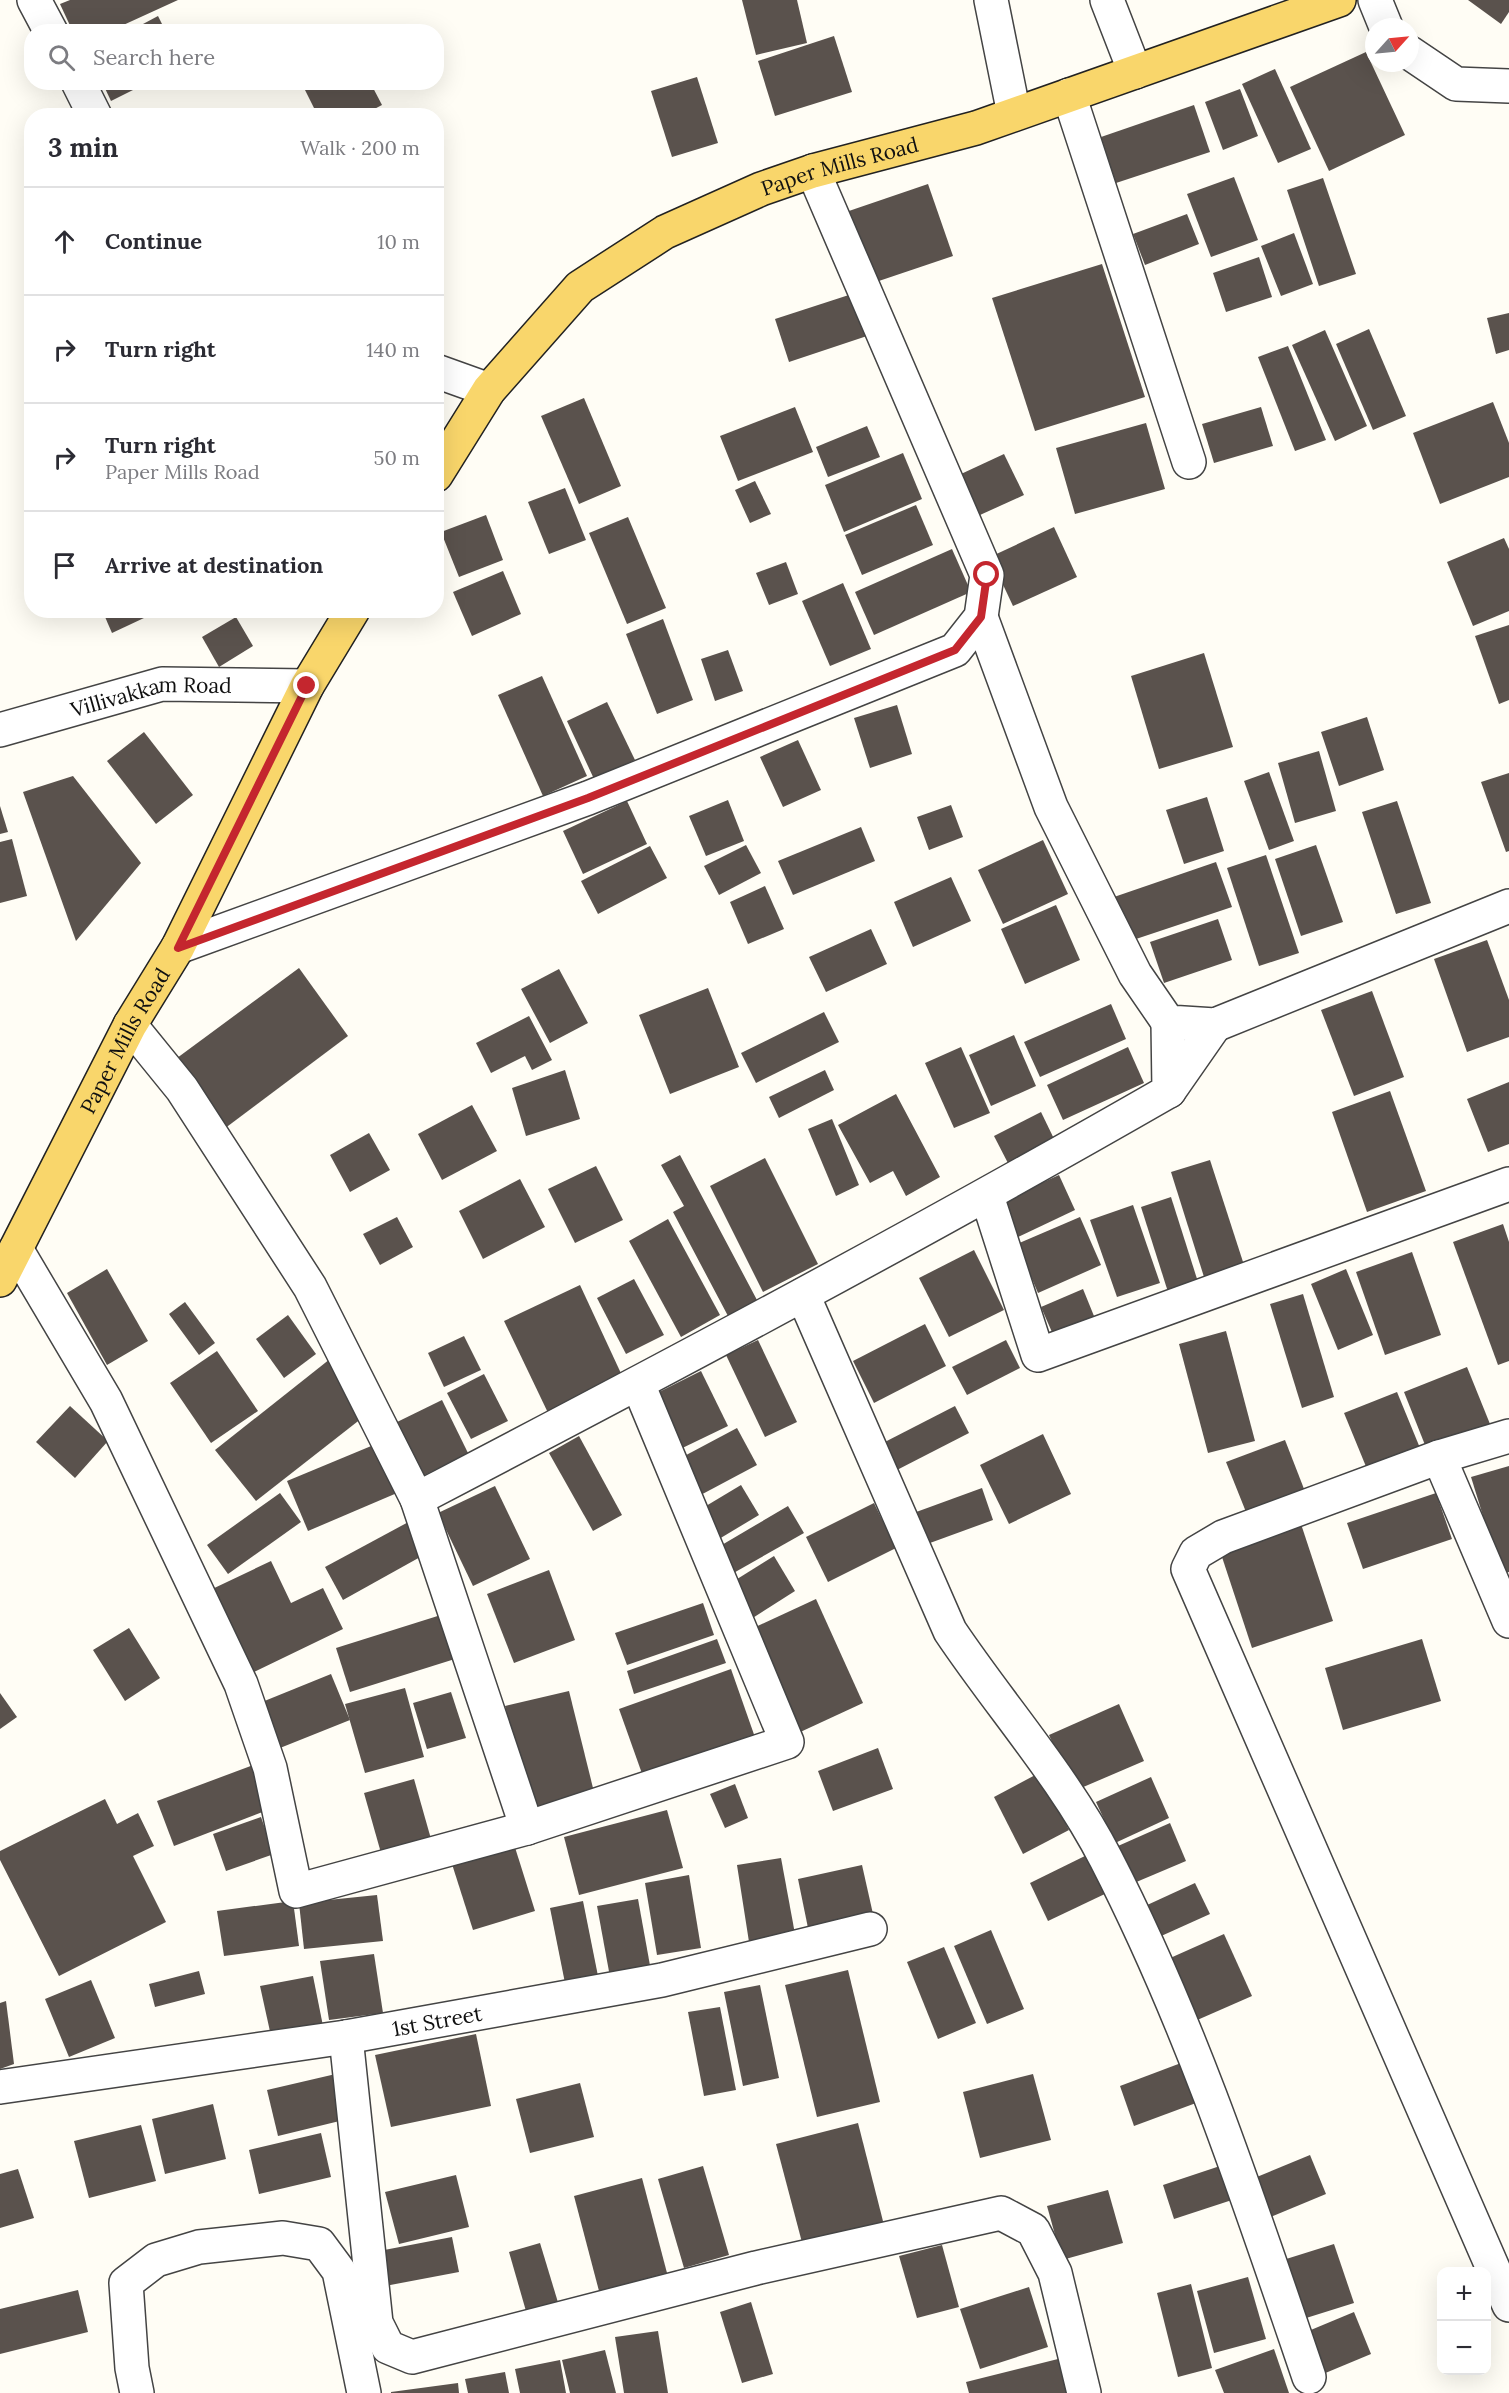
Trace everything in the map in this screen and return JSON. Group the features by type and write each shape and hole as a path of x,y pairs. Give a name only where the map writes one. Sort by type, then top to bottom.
{"main road":[{"name":"Paper Mills Road","path":"444,462 489,390 580,287 665,232 761,189 813,171 976,128 1339,0"},
{"name":"Paper Mills Road","path":"0,1280 130,1025 178,948 307,686 348,618"}],"street":[{"path":"34,0 47,24"},
{"path":"991,0 1014,114"},
{"path":"1107,0 1135,72"},
{"path":"1375,0 1382,18"},
{"path":"1419,59 1456,84 1509,86"},
{"path":"82,90 91,108"},
{"path":"1069,95 1189,462"},
{"path":"813,171 987,575 981,617 1051,807 1135,974 1168,1022 1169,1090"},
{"path":"444,374 489,390"},
{"path":"178,948 588,798 955,650 981,617"},
{"name":"Villivakkam Road","path":"0,730 162,684 307,686"},
{"path":"1168,1022 1215,1025 1509,906"},
{"path":"130,1025 182,1089 310,1287 417,1499 527,1828"},
{"path":"417,1499 638,1384 987,1196 1169,1090 1215,1025"},
{"path":"987,1196 1038,1355 1509,1184"},
{"path":"16,1249 106,1401 241,1684 270,1768 296,1891 527,1828 787,1742 638,1384"},
{"path":"803,1295 950,1631 981,1677 1042,1756 1106,1857 1217,2108 1309,2376"},
{"path":"1509,1436 1439,1457 1222,1538 1196,1553 1188,1569 1509,2305"},
{"path":"1439,1457 1509,1622"},
{"name":"1st Street","path":"0,2087 346,2037 662,1980 870,1929"},
{"path":"346,2037 376,2324 388,2347 412,2357 756,2268 970,2218 1001,2213 1033,2230 1055,2273 1084,2393"},
{"path":"137,2393 132,2368 126,2283 156,2260 199,2247 283,2238 319,2244 339,2271 364,2393"}],"building":[{"path":"70,0 178,0 126,24 69,24 60,4"},
{"path":"742,0 797,0 807,43 756,55"},
{"path":"1468,0 1509,0 1509,12 1501,24"},
{"path":"158,16 162,24 143,24"},
{"path":"834,36 852,92 775,116 758,61"},
{"path":"1365,52 1365,72 1375,72 1405,135 1329,171 1290,87"},
{"path":"1275,69 1311,149 1278,163 1242,84"},
{"path":"697,77 718,143 672,157 651,91"},
{"path":"1240,89 1258,136 1223,150 1205,102"},
{"path":"106,90 133,90 111,101"},
{"path":"305,90 374,90 382,105 376,108 314,108"},
{"path":"1194,105 1210,152 1116,183 1101,137"},
{"path":"1234,177 1258,240 1211,257 1187,194"},
{"path":"1323,178 1356,274 1319,286 1287,190"},
{"path":"928,184 953,256 867,285 843,213"},
{"path":"1187,214 1199,244 1145,265 1133,234"},
{"path":"1294,233 1313,284 1281,296 1261,246"},
{"path":"1259,257 1272,297 1226,312 1213,273"},
{"path":"1102,264 1145,397 1035,431 992,298"},
{"path":"855,293 870,335 789,362 775,319"},
{"path":"1509,313 1509,350 1496,354 1487,318"},
{"path":"1369,329 1406,416 1373,430 1336,344"},
{"path":"1325,330 1367,426 1335,441 1292,345"},
{"path":"1288,346 1326,440 1295,451 1258,357"},
{"path":"584,398 621,486 579,504 541,416"},
{"path":"1493,402 1509,443 1509,477 1440,504 1413,433"},
{"path":"795,407 813,452 738,481 720,436"},
{"path":"1261,407 1273,446 1214,463 1202,424"},
{"path":"1146,423 1165,489 1075,514 1056,448"},
{"path":"867,426 880,457 828,477 816,447"},
{"path":"903,453 922,499 844,532 825,485"},
{"path":"1004,454 1024,495 980,515 961,474"},
{"path":"755,481 771,514 750,523 735,490"},
{"path":"565,488 586,540 549,554 528,502"},
{"path":"916,505 933,545 862,575 845,535"},
{"path":"486,515 503,560 459,577 444,540 444,531"},
{"path":"628,517 666,608 627,624 589,533"},
{"path":"1054,527 1077,577 1013,606 990,557"},
{"path":"1504,538 1509,549 1509,611 1473,626 1447,562"},
{"path":"952,549 971,592 874,635 855,592"},
{"path":"786,562 798,594 769,605 756,573"},
{"path":"503,571 521,614 472,636 453,592"},
{"path":"843,583 871,649 830,666 802,601"},
{"path":"105,618 144,618 112,633"},
{"path":"237,618 253,646 219,667 202,637"},
{"path":"663,619 693,700 657,714 626,634"},
{"path":"1509,625 1509,700 1499,704 1475,636"},
{"path":"728,650 743,691 715,701 701,659"},
{"path":"1204,653 1233,747 1159,769 1131,676"},
{"path":"542,676 587,776 543,796 498,695"},
{"path":"607,702 635,760 594,779 567,721"},
{"path":"897,705 912,754 870,768 854,718"},
{"path":"1367,717 1384,770 1339,786 1321,732"},
{"path":"144,732 193,795 156,824 107,761"},
{"path":"798,740 821,790 783,807 760,757"},
{"path":"1319,751 1336,811 1295,823 1278,763"},
{"path":"1269,772 1294,841 1269,850 1244,781"},
{"path":"1509,773 1509,851 1506,852 1481,782"},
{"path":"73,776 141,863 76,941 23,792"},
{"path":"1207,797 1224,851 1184,864 1166,810"},
{"path":"728,800 744,841 706,856 689,816"},
{"path":"627,801 647,844 583,874 563,831"},
{"path":"1397,801 1431,903 1396,914 1362,812"},
{"path":"951,805 963,837 929,850 917,817"},
{"path":"0,806 8,832 0,834"},
{"path":"861,827 875,861 793,895 778,861"},
{"path":"12,839 27,896 0,903 0,842"},
{"path":"1043,840 1068,894 1003,924 978,870"},
{"path":"746,845 761,873 719,895 704,866"},
{"path":"1316,845 1343,922 1301,936 1275,859"},
{"path":"650,846 667,878 598,914 581,881"},
{"path":"1266,855 1299,953 1259,966 1227,868"},
{"path":"1216,862 1232,907 1130,941 1114,897"},
{"path":"951,877 971,921 913,947 894,902"},
{"path":"765,886 784,929 748,944 730,902"},
{"path":"1056,905 1080,960 1025,984 1001,929"},
{"path":"1218,919 1232,960 1164,983 1150,942"},
{"path":"871,929 887,964 826,992 809,957"},
{"path":"1487,940 1509,1000 1509,1037 1467,1052 1434,959"},
{"path":"299,968 348,1036 224,1129 173,1061"},
{"path":"559,969 588,1023 550,1043 521,989"},
{"path":"708,988 739,1067 670,1094 639,1015"},
{"path":"1372,991 1404,1077 1354,1096 1321,1010"},
{"path":"1111,1004 1126,1039 1040,1077 1024,1042"},
{"path":"824,1012 839,1042 756,1083 741,1053"},
{"path":"529,1016 552,1060 532,1070 525,1056 491,1073 476,1043"},
{"path":"1014,1035 1036,1086 991,1106 969,1055"},
{"path":"961,1047 990,1113 954,1128 925,1063"},
{"path":"1128,1047 1144,1083 1063,1120 1047,1085"},
{"path":"565,1070 580,1119 526,1136 512,1088"},
{"path":"825,1070 834,1090 779,1118 769,1097"},
{"path":"1509,1082 1509,1144 1488,1152 1467,1099"},
{"path":"1390,1091 1426,1191 1367,1212 1332,1112"},
{"path":"896,1094 940,1177 906,1196 893,1171 870,1183 838,1125"},
{"path":"472,1105 497,1151 442,1180 418,1134"},
{"path":"1041,1112 1057,1145 1011,1169 994,1136"},
{"path":"832,1119 859,1185 836,1196 808,1129"},
{"path":"369,1133 390,1170 350,1192 330,1155"},
{"path":"680,1155 757,1300 728,1316 673,1212 684,1206 661,1165"},
{"path":"765,1158 818,1264 763,1292 710,1186"},
{"path":"1210,1160 1244,1265 1204,1277 1171,1172"},
{"path":"596,1166 623,1220 575,1243 548,1189"},
{"path":"1059,1175 1075,1210 1014,1239 997,1203"},
{"path":"520,1179 545,1227 483,1259 459,1211"},
{"path":"1171,1197 1198,1282 1168,1292 1141,1207"},
{"path":"1133,1205 1160,1283 1117,1297 1090,1220"},
{"path":"397,1217 413,1247 380,1265 363,1234"},
{"path":"1080,1217 1101,1265 1038,1293 1017,1244"},
{"path":"668,1219 720,1315 681,1337 629,1241"},
{"path":"1503,1224 1509,1242 1509,1361 1498,1365 1453,1242"},
{"path":"974,1250 1004,1310 949,1337 919,1278"},
{"path":"1412,1252 1441,1335 1385,1355 1356,1272"},
{"path":"107,1269 148,1341 107,1365 67,1293"},
{"path":"1346,1269 1373,1335 1338,1350 1311,1284"},
{"path":"634,1279 664,1335 626,1354 597,1298"},
{"path":"580,1285 625,1382 550,1417 504,1321"},
{"path":"1083,1289 1096,1321 1055,1339 1041,1307"},
{"path":"1303,1294 1334,1397 1302,1408 1270,1304"},
{"path":"185,1302 215,1343 199,1355 169,1314"},
{"path":"288,1315 316,1354 284,1378 256,1339"},
{"path":"925,1324 946,1366 874,1403 853,1361"},
{"path":"1226,1331 1255,1441 1208,1453 1179,1344"},
{"path":"464,1336 481,1370 444,1387 428,1353"},
{"path":"758,1340 797,1422 765,1437 726,1355"},
{"path":"1006,1340 1020,1368 967,1395 952,1367"},
{"path":"217,1351 258,1411 211,1443 170,1383"},
{"path":"330,1359 371,1411 256,1501 215,1450"},
{"path":"1467,1367 1490,1424 1427,1450 1404,1392"},
{"path":"701,1371 728,1426 672,1453 645,1399"},
{"path":"484,1374 508,1421 471,1439 447,1393"},
{"path":"1397,1392 1420,1448 1367,1469 1344,1413"},
{"path":"442,1400 468,1453 419,1478 393,1424"},
{"path":"70,1406 108,1441 75,1478 36,1442"},
{"path":"955,1406 969,1433 893,1472 879,1445"},
{"path":"737,1428 757,1465 695,1498 675,1461"},
{"path":"1043,1434 1071,1494 1009,1524 980,1465"},
{"path":"579,1436 622,1515 593,1531 549,1453"},
{"path":"1285,1440 1306,1494 1248,1517 1226,1462"},
{"path":"376,1444 397,1493 308,1531 287,1481"},
{"path":"1509,1466 1509,1572 1501,1574 1471,1477"},
{"path":"741,1485 759,1515 714,1542 696,1512"},
{"path":"495,1486 530,1559 473,1586 438,1513"},
{"path":"982,1488 993,1520 919,1547 908,1515"},
{"path":"280,1493 301,1522 228,1574 207,1545"},
{"path":"1436,1493 1452,1539 1363,1569 1347,1523"},
{"path":"874,1503 896,1548 828,1582 806,1537"},
{"path":"788,1506 804,1533 730,1575 715,1549"},
{"path":"414,1519 431,1551 343,1600 325,1567"},
{"path":"1301,1524 1333,1621 1252,1648 1220,1551"},
{"path":"774,1556 795,1591 748,1621 726,1586"},
{"path":"271,1561 291,1603 323,1588 343,1629 248,1675 208,1591"},
{"path":"549,1570 575,1640 514,1663 487,1594"},
{"path":"816,1599 863,1703 796,1734 749,1630"},
{"path":"703,1603 714,1635 627,1665 615,1633"},
{"path":"444,1614 458,1658 350,1692 336,1648"},
{"path":"129,1628 160,1678 125,1701 93,1650"},
{"path":"717,1639 726,1663 634,1694 627,1671"},
{"path":"1422,1639 1441,1701 1343,1730 1325,1668"},
{"path":"731,1669 757,1743 645,1782 619,1709"},
{"path":"331,1674 350,1720 280,1748 262,1702"},
{"path":"405,1688 424,1757 365,1773 345,1704"},
{"path":"569,1691 595,1796 531,1812 505,1706"},
{"path":"451,1692 466,1738 427,1749 413,1703"},
{"path":"0,1693 17,1717 0,1729"},
{"path":"1119,1704 1144,1761 1074,1791 1049,1735"},
{"path":"878,1748 893,1789 833,1811 818,1771"},
{"path":"256,1764 273,1808 174,1846 157,1801"},
{"path":"1039,1773 1069,1830 1023,1854 994,1797"},
{"path":"1151,1777 1169,1818 1115,1843 1096,1802"},
{"path":"414,1779 433,1846 383,1860 364,1793"},
{"path":"735,1784 748,1818 725,1828 710,1794"},
{"path":"105,1799 117,1824 138,1813 154,1846 133,1856 166,1922 59,1976 0,1860 0,1851"},
{"path":"667,1810 683,1868 579,1895 564,1837"},
{"path":"261,1817 274,1854 226,1871 213,1834"},
{"path":"1170,1823 1186,1861 1134,1883 1118,1846"},
{"path":"513,1841 535,1911 473,1930 451,1861"},
{"path":"1091,1853 1109,1892 1048,1921 1030,1883"},
{"path":"781,1858 795,1934 749,1942 737,1865"},
{"path":"862,1865 873,1914 808,1928 798,1879"},
{"path":"689,1875 701,1948 657,1955 645,1883"},
{"path":"1195,1883 1210,1914 1159,1937 1145,1906"},
{"path":"377,1895 383,1941 304,1949 299,1903"},
{"path":"638,1899 651,1971 610,1977 597,1906"},
{"path":"293,1901 299,1946 224,1956 217,1911"},
{"path":"583,1901 599,1981 566,1988 550,1908"},
{"path":"991,1930 1024,2009 987,2024 954,1946"},
{"path":"1224,1934 1252,1996 1195,2021 1168,1959"},
{"path":"944,1947 976,2023 938,2039 907,1962"},
{"path":"374,1954 383,2013 329,2020 320,1961"},
{"path":"848,1970 880,2102 817,2117 785,1985"},
{"path":"199,1971 205,1994 155,2007 149,1984"},
{"path":"313,1976 323,2026 271,2036 260,1986"},
{"path":"91,1980 115,2038 69,2057 45,1999"},
{"path":"760,1985 779,2078 743,2086 724,1992"},
{"path":"6,2001 14,2064 0,2069 0,2003"},
{"path":"720,2007 736,2090 704,2096 688,2012"},
{"path":"476,2034 491,2106 391,2127 375,2055"},
{"path":"1181,2063 1196,2103 1134,2126 1120,2086"},
{"path":"340,2073 352,2118 278,2136 267,2090"},
{"path":"1033,2074 1051,2140 980,2158 963,2092"},
{"path":"580,2083 594,2137 530,2153 516,2099"},
{"path":"213,2104 226,2159 165,2174 152,2119"},
{"path":"858,2123 885,2229 804,2250 776,2144"},
{"path":"141,2125 156,2181 89,2198 74,2141"},
{"path":"321,2133 331,2177 259,2194 249,2150"},
{"path":"1310,2155 1326,2194 1268,2218 1252,2179"},
{"path":"703,2166 729,2255 684,2268 658,2179"},
{"path":"1220,2166 1232,2200 1174,2219 1163,2185"},
{"path":"18,2169 34,2218 0,2228 0,2174"},
{"path":"456,2175 469,2227 399,2244 385,2192"},
{"path":"642,2178 667,2273 599,2291 574,2196"},
{"path":"1108,2190 1123,2243 1062,2260 1047,2206"},
{"path":"452,2237 459,2272 385,2286 379,2251"},
{"path":"540,2243 560,2309 528,2318 509,2252"},
{"path":"1334,2244 1354,2303 1303,2319 1283,2260"},
{"path":"942,2245 959,2307 917,2318 899,2256"},
{"path":"1248,2277 1266,2339 1214,2353 1197,2291"},
{"path":"1191,2284 1212,2368 1178,2377 1157,2293"},
{"path":"1029,2287 1048,2347 980,2369 960,2309"},
{"path":"78,2290 88,2332 0,2354 0,2309"},
{"path":"751,2302 773,2374 742,2383 720,2312"},
{"path":"1354,2312 1371,2354 1323,2374 1306,2332"},
{"path":"658,2331 668,2393 624,2393 615,2337"},
{"path":"1274,2349 1289,2393 1224,2393 1215,2370"},
{"path":"605,2350 616,2393 570,2393 562,2360"},
{"path":"1058,2359 1067,2393 969,2393 966,2382"},
{"path":"560,2360 566,2393 520,2393 515,2369"},
{"path":"505,2372 509,2393 468,2393 465,2379"},
{"path":"458,2383 459,2393 391,2393 391,2392"}],"route":[{"path":"307,686 178,948 588,798 955,650 981,617 987,575"}]}
